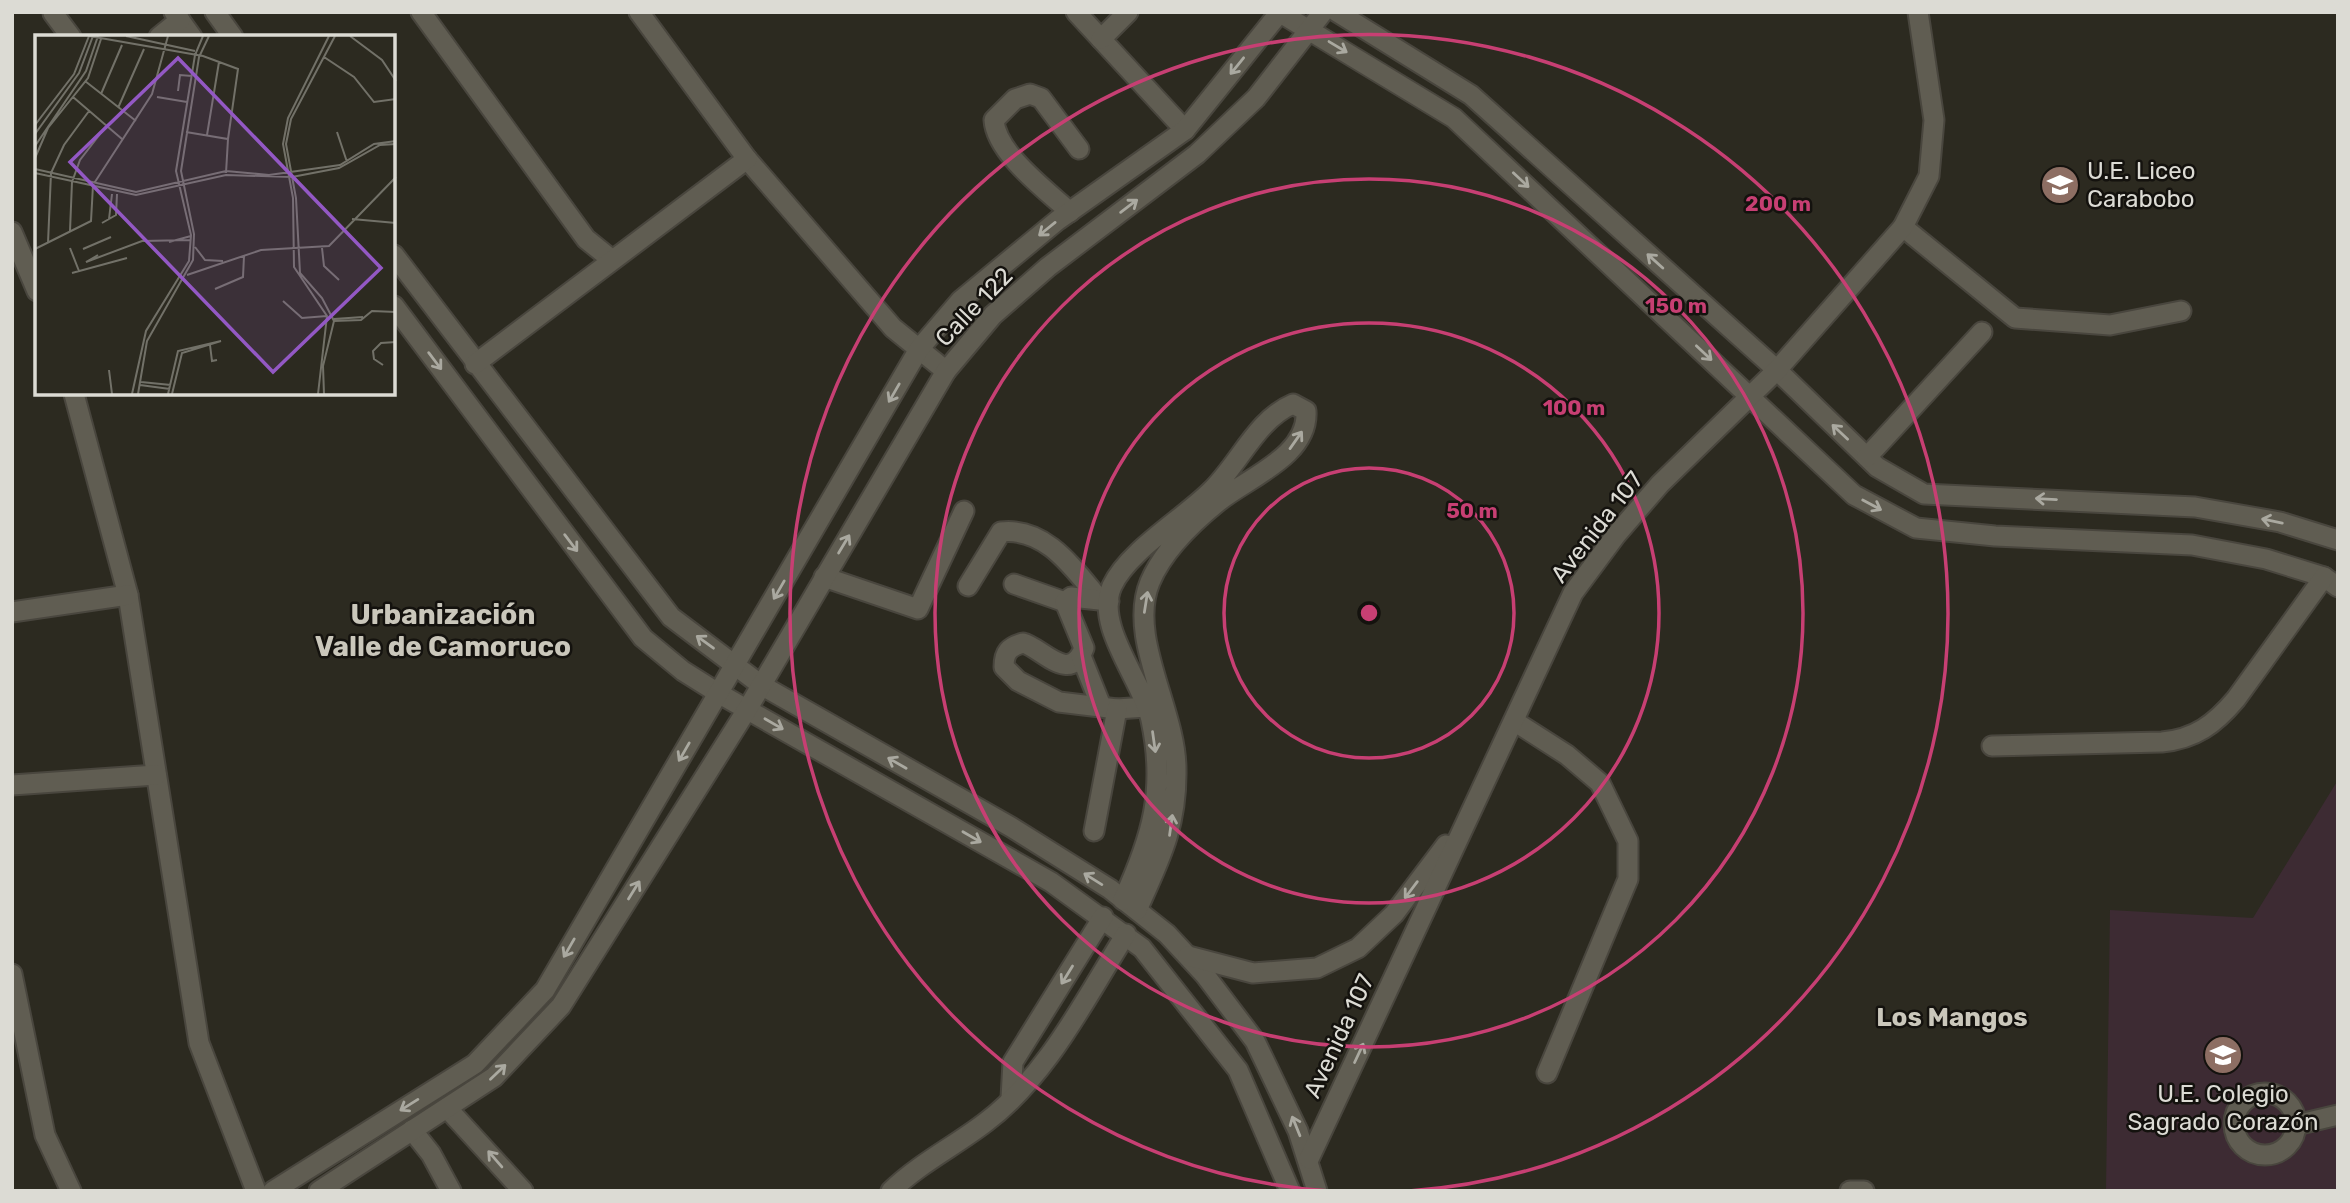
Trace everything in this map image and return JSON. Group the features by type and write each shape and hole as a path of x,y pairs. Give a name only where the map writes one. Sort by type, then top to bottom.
{"street":[{"path":"215,12 232,35"},
{"path":"421,12 586,239 612,260"},
{"path":"639,12 747,159 849,279 894,328 946,371"},
{"path":"1076,12 1185,130"},
{"path":"1101,39 1128,12"},
{"path":"1279,12 1454,118 1854,495 1916,528 1995,536 2192,545 2266,559 2331,582 2220,718 2200,733 2183,740 2162,742 1992,746"},
{"name":"Calle 122","path":"273,1191 475,1064 545,990 919,349 961,300 1070,212 1185,130 1279,12"},
{"name":"Calle 122","path":"319,1191 494,1077 561,1006 748,708 946,371 993,316 1048,267 1197,154 1256,98 1323,12"},
{"path":"1337,12 1471,95 1777,370 1877,467 1924,494 2195,507 2280,522 2338,540"},
{"name":"Avenida 107","path":"1309,1159 1573,593 1616,535 1660,484 1777,370 1903,227 1929,176 1934,120 1918,12"},
{"path":"53,13 70,35"},
{"path":"161,35 177,16 191,35"},
{"path":"1070,212 1012,155 995,132 994,120 1015,99 1030,94 1041,97 1079,149"},
{"path":"475,365 747,159"},
{"path":"1903,227 2015,318 2110,325 2181,311"},
{"path":"12,232 35,286"},
{"path":"396,258 475,365 671,617 761,685 1012,827 1130,905 1167,934 1188,956 1255,1041 1283,1094 1309,1159 1317,1191"},
{"path":"396,309 643,638 683,671 719,693 1051,882 1103,917 1142,948 1238,1070 1290,1191"},
{"path":"1867,457 1982,332"},
{"path":"75,396 128,596 199,1043 256,1191"},
{"path":"1104,600 1122,570 1213,489 1276,411 1293,404 1306,411 1307,422 1297,440 1278,463 1217,502 1161,559 1149,584 1144,610 1146,640 1168,716 1177,767 1169,839 1130,905"},
{"path":"484,425 508,407"},
{"path":"1244,453 1260,473"},
{"path":"824,577 918,609 964,511"},
{"path":"968,586 1001,532 1017,530 1046,542 1104,600 1116,642 1146,707 1158,765 1155,809 1130,905"},
{"path":"1014,584 1065,601 1082,641 1081,656 1109,707 1094,831"},
{"path":"12,612 128,596"},
{"path":"1065,601 1071,597 1104,600"},
{"path":"1081,656 1069,663 1058,664 1023,643 1011,647 1004,656 1004,667 1018,681 1059,702 1109,707 1146,707"},
{"path":"1514,721 1567,755 1600,783 1628,841 1628,879 1546,1073"},
{"path":"12,785 156,775"},
{"path":"1188,956 1253,972 1317,968 1348,953 1358,948 1394,914 1468,817"},
{"path":"1011,1098 1013,1062 1103,917"},
{"path":"891,1191 908,1175 987,1122 1042,1066 1126,934"},
{"path":"12,974 45,1135 71,1191"},
{"path":"447,1108 523,1191"},
{"path":"2296,1125 2338,1115"},
{"path":"412,1130 431,1154 451,1191"},
{"path":"1850,1191 1864,1191"}],"shaded area":[{"name":"U.E. Colegio Sagrado Corazón","path":"2338,780 2338,1191 2106,1191 2110,910 2253,918"}],"place":[{"name":"U.E. Liceo Carabobo","path":"2060,185"},
{"name":"U.E. Colegio Sagrado Corazón","path":"2223,1055"}],"district":[{"name":"Urbanización Valle de Camoruco","path":"443,630"},
{"name":"Los Mangos","path":"1952,1017"}]}
